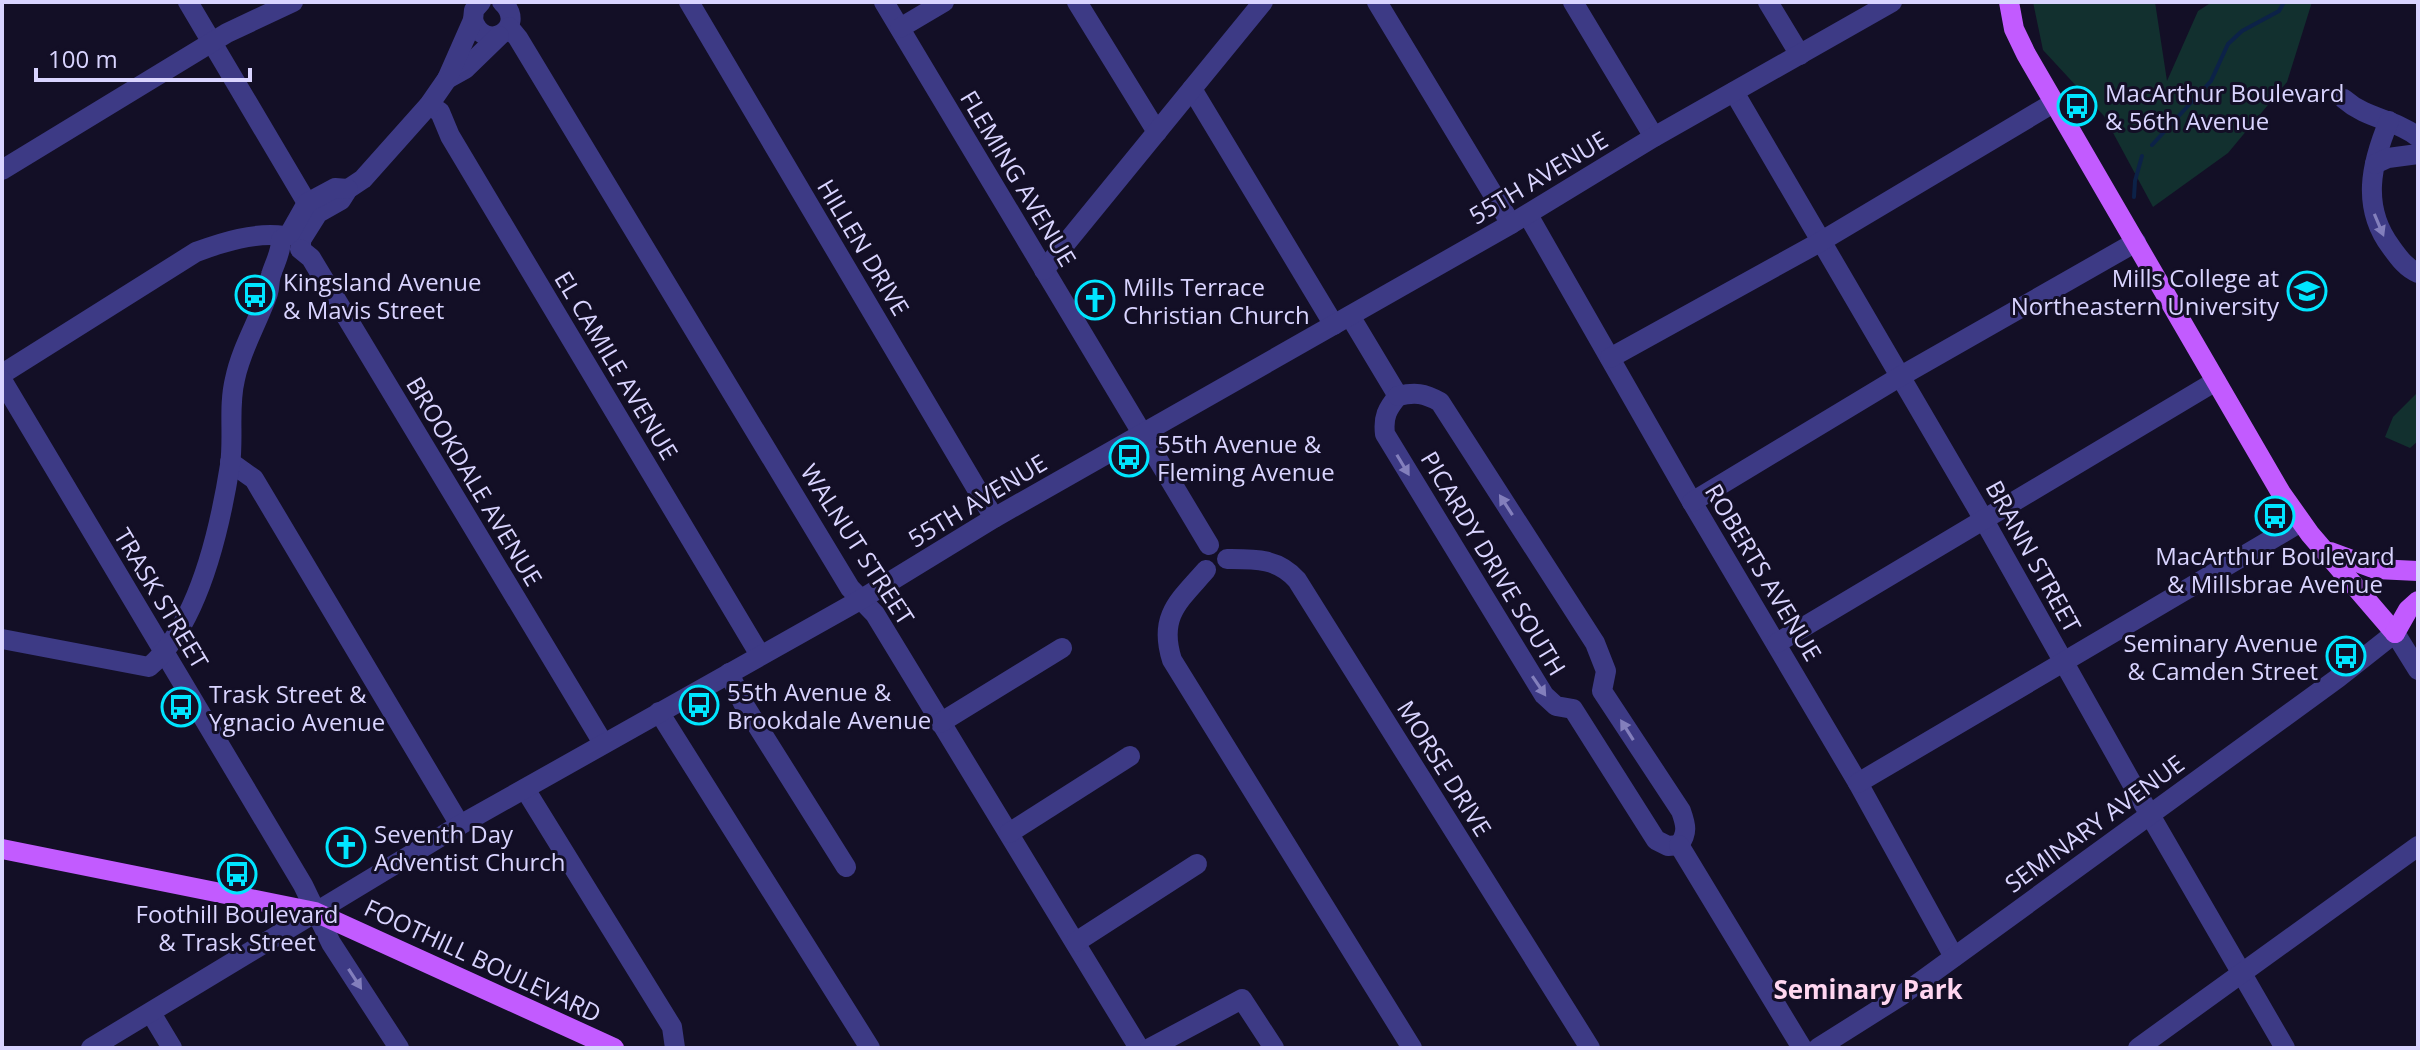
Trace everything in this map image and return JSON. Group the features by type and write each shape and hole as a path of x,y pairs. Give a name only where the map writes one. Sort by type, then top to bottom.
{"main road":[{"path":"2009,2 2014,29 2281,493 2321,547 2395,633"},
{"path":"2321,547 2339,557 2376,569 2418,571"},
{"path":"2395,633 2408,610 2418,601"},
{"path":"2395,633 2418,623"},
{"name":"FOOTHILL BOULEVARD","path":"2,849 315,912 614,1048"}],"street":[{"path":"188,2 312,208"},
{"path":"2,170 255,18 293,2"},
{"name":"HILLEN DRIVE","path":"689,2 994,518"},
{"name":"FLEMING AVENUE","path":"884,2 1209,545"},
{"path":"900,28 944,2"},
{"path":"1077,2 1157,132"},
{"path":"1044,270 1263,2"},
{"name":"ROBERTS AVENUE","path":"1377,2 1610,358 1858,783 1954,957"},
{"path":"1573,2 1654,137"},
{"path":"1768,2 1800,55"},
{"name":"55TH AVENUE","path":"91,1048 460,825 860,600 994,518 1520,219 1654,137 1892,2"},
{"path":"477,11 479,32 485,36 509,16"},
{"path":"2,639 149,667 165,653 195,598 206,568 230,462 234,380 290,244 312,208 341,200 348,189 381,162 429,105 447,79 477,11"},
{"path":"447,79 465,69 509,16"},
{"name":"WALNUT STREET","path":"509,16 526,51 850,588 875,614 1139,1048"},
{"path":"1192,89 1342,321 1398,396 1413,392 1426,394 1440,402 1595,643 1606,671 1602,691 1681,811 1686,825 1685,836 1679,845 1802,1048"},
{"name":"BRANN STREET","path":"1734,92 1985,520 2285,1048"},
{"path":"2344,99 2372,118 2406,128 2418,137"},
{"path":"1610,358 1820,242 2055,102"},
{"name":"EL CAMILE AVENUE","path":"429,105 440,112 448,125 450,136 760,655"},
{"path":"2389,121 2375,164 2370,195 2376,222 2396,254 2409,269 2418,273"},
{"path":"2375,164 2388,158 2418,154"},
{"path":"2,377 196,252 223,242 265,234 290,244"},
{"path":"1692,502 1901,376 2136,242"},
{"name":"BROOKDALE AVENUE","path":"290,244 311,258 603,743"},
{"name":"TRASK STREET","path":"2,377 303,885 331,943 399,1048"},
{"path":"1777,643 2216,381"},
{"name":"PICARDY DRIVE SOUTH","path":"1398,396 1386,411 1383,422 1385,434 1544,695 1556,706 1573,709 1656,840 1668,846 1679,845"},
{"path":"230,462 254,479 460,825"},
{"path":"1858,783 2301,522"},
{"path":"1206,570 1199,559 1203,548 1209,545 1223,548 1227,559 1220,570 1206,570 1172,609 1167,625 1167,644 1172,660 1412,1048"},
{"name":"MORSE DRIVE","path":"1227,559 1279,564 1297,580 1590,1048"},
{"path":"2395,633 2418,670"},
{"name":"SEMINARY AVENUE","path":"1818,1048 1902,995 2353,667 2395,633"},
{"path":"940,723 1062,648"},
{"path":"729,673 743,703 846,867"},
{"path":"1573,709 1602,691"},
{"path":"659,712 870,1048"},
{"path":"1009,833 1130,756"},
{"path":"1617,779 1646,761"},
{"path":"525,789 672,1027 675,1048"},
{"path":"2138,1048 2418,846"},
{"path":"1076,942 1197,864"},
{"path":"1150,1048 1242,999 1274,1048"},
{"path":"151,1013 172,1048"}],"green space":[{"path":"2033,2 2155,2 2167,81 2198,11 2212,2 2312,2 2287,82 2228,153 2153,207 2104,116 2043,50"},
{"path":"2418,392 2418,441 2410,448 2385,437 2393,417"}],"waterway":[{"path":"2152,145 2211,81 2228,44 2242,31 2279,11 2284,2"},
{"path":"2134,197 2142,156"}],"place":[{"name":"MacArthur Boulevard & 56th Avenue","path":"2077,106"},
{"name":"Mills College at Northeastern University","path":"2307,291"},
{"name":"Kingsland Avenue & Mavis Street","path":"255,295"},
{"name":"Mills Terrace Christian Church","path":"1095,300"},
{"name":"55th Avenue & Fleming Avenue","path":"1129,457"},
{"name":"MacArthur Boulevard & Millsbrae Avenue","path":"2275,516"},
{"name":"Seminary Avenue & Camden Street","path":"2346,656"},
{"name":"55th Avenue & Brookdale Avenue","path":"699,705"},
{"name":"Trask Street & Ygnacio Avenue","path":"181,707"},
{"name":"Seventh Day Adventist Church","path":"346,847"},
{"name":"Foothill Boulevard & Trask Street","path":"237,874"}],"district":[{"name":"Seminary Park","path":"1868,989"}]}
